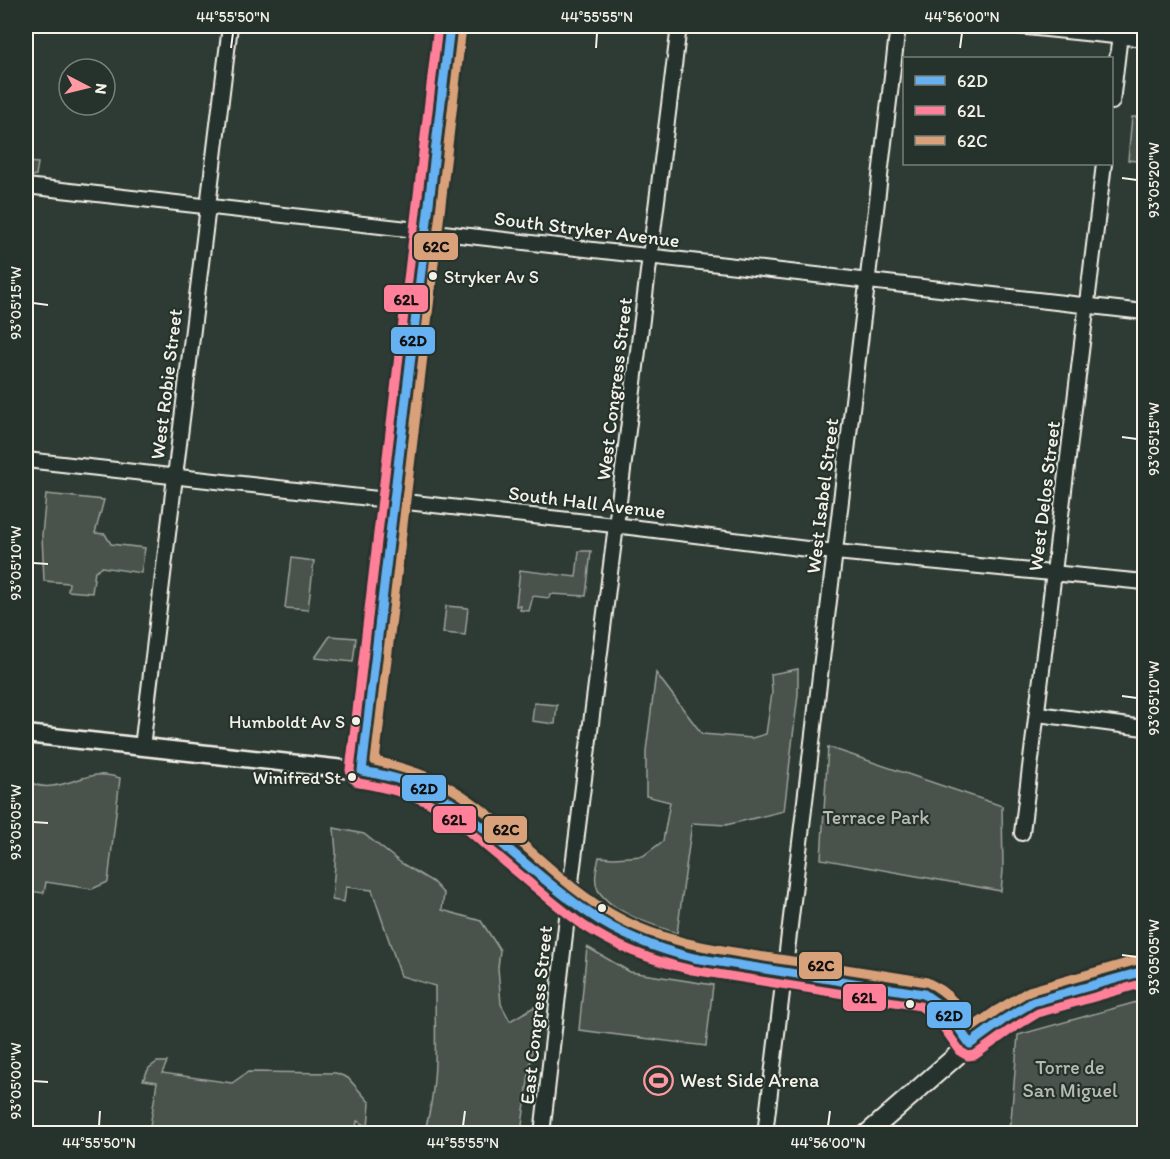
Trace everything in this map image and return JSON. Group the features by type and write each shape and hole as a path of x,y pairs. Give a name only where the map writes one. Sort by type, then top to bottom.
{"main road":[{"path":"867,1134 970,1044 1033,1002 1144,972"}],"street":[{"name":"West Robie Street","path":"142,747 230,26"},
{"path":"362,771 450,26"},
{"name":"West Congress Street","path":"568,901 679,26"},
{"name":"West Isabel Street","path":"765,1134 898,26"},
{"path":"1017,26 1120,31 1144,39"},
{"path":"1113,93 1120,31"},
{"name":"West Delos Street","path":"1023,833 1104,165"},
{"name":"South Stryker Avenue","path":"26,186 1144,312"},
{"name":"South Hall Avenue","path":"26,460 616,525 835,552 1144,582"},
{"path":"1038,714 1144,728"},
{"path":"26,734 362,771 397,778 445,799 471,818 568,901 621,934 657,949 705,960 924,994 945,1009 970,1044"},
{"name":"East Congress Street","path":"542,1134 568,901"}],"green space":[{"path":"1132,117 1144,117 1144,162 1128,160"},
{"path":"26,162 38,163 36,175 26,177"},
{"path":"46,494 104,500 95,533 105,534 111,544 145,548 141,573 102,567 95,571 92,593 68,591 69,583 44,581 42,535"},
{"path":"579,551 591,551 586,596 550,594 549,598 533,596 529,611 520,610 521,606 516,606 520,570 576,577"},
{"path":"291,558 314,561 308,610 285,608"},
{"path":"446,606 468,608 465,635 443,633"},
{"path":"330,636 356,638 353,662 315,658"},
{"path":"798,669 798,694 784,811 726,825 692,823 677,933 623,912 604,898 596,882 599,857 643,856 663,841 670,802 646,796 646,751 656,673 702,734 752,738 766,734 772,693 771,674"},
{"path":"534,703 557,705 555,724 532,721"},
{"name":"Terrace Park","path":"828,747 1002,806 1001,891 821,859"},
{"path":"26,766 29,766 30,782 38,785 54,786 96,775 120,778 108,882 92,889 46,882 44,893 28,891 26,911"},
{"path":"334,828 364,834 401,863 433,882 444,894 442,910 481,921 500,950 498,968 501,1004 510,1021 534,1007 536,1021 521,1133 424,1133 434,1079 435,986 401,976 372,890 346,887 344,902 332,900 336,853"},
{"path":"587,947 630,972 713,985 706,1046 579,1030"},
{"name":"Torre de San Miguel","path":"1144,1000 1144,1133 1006,1133 1011,1120 1018,1035"},
{"path":"157,1062 167,1062 162,1073 232,1083 248,1072 336,1073 348,1078 370,1103 368,1127 357,1121 355,1133 149,1133 157,1082 143,1080 149,1068"}],"transit line":[{"name":"62L","path":"438,26 350,770 352,778 359,783 412,796 445,812 570,916 622,947 649,958 692,970 920,1006 936,1017 961,1052 968,1056 975,1055 1038,1013 1144,983"},
{"name":"62D","path":"450,26 362,771 404,781 444,798 470,816 565,896 602,922 627,935 653,946 694,958 924,994 945,1009 970,1044 1033,1002 1144,971"},
{"name":"62C","path":"462,27 375,761 415,772 452,789 495,820 576,890 621,919 638,927 655,934 709,948 927,982 953,1001 973,1027 1029,991 1141,959"}],"place":[{"name":"Stryker Av S","path":"433,276"},
{"name":"Humboldt Av S","path":"356,721"},
{"name":"Winifred St","path":"352,777"},
{"name":"West Side Arena","path":"659,1080"}]}
